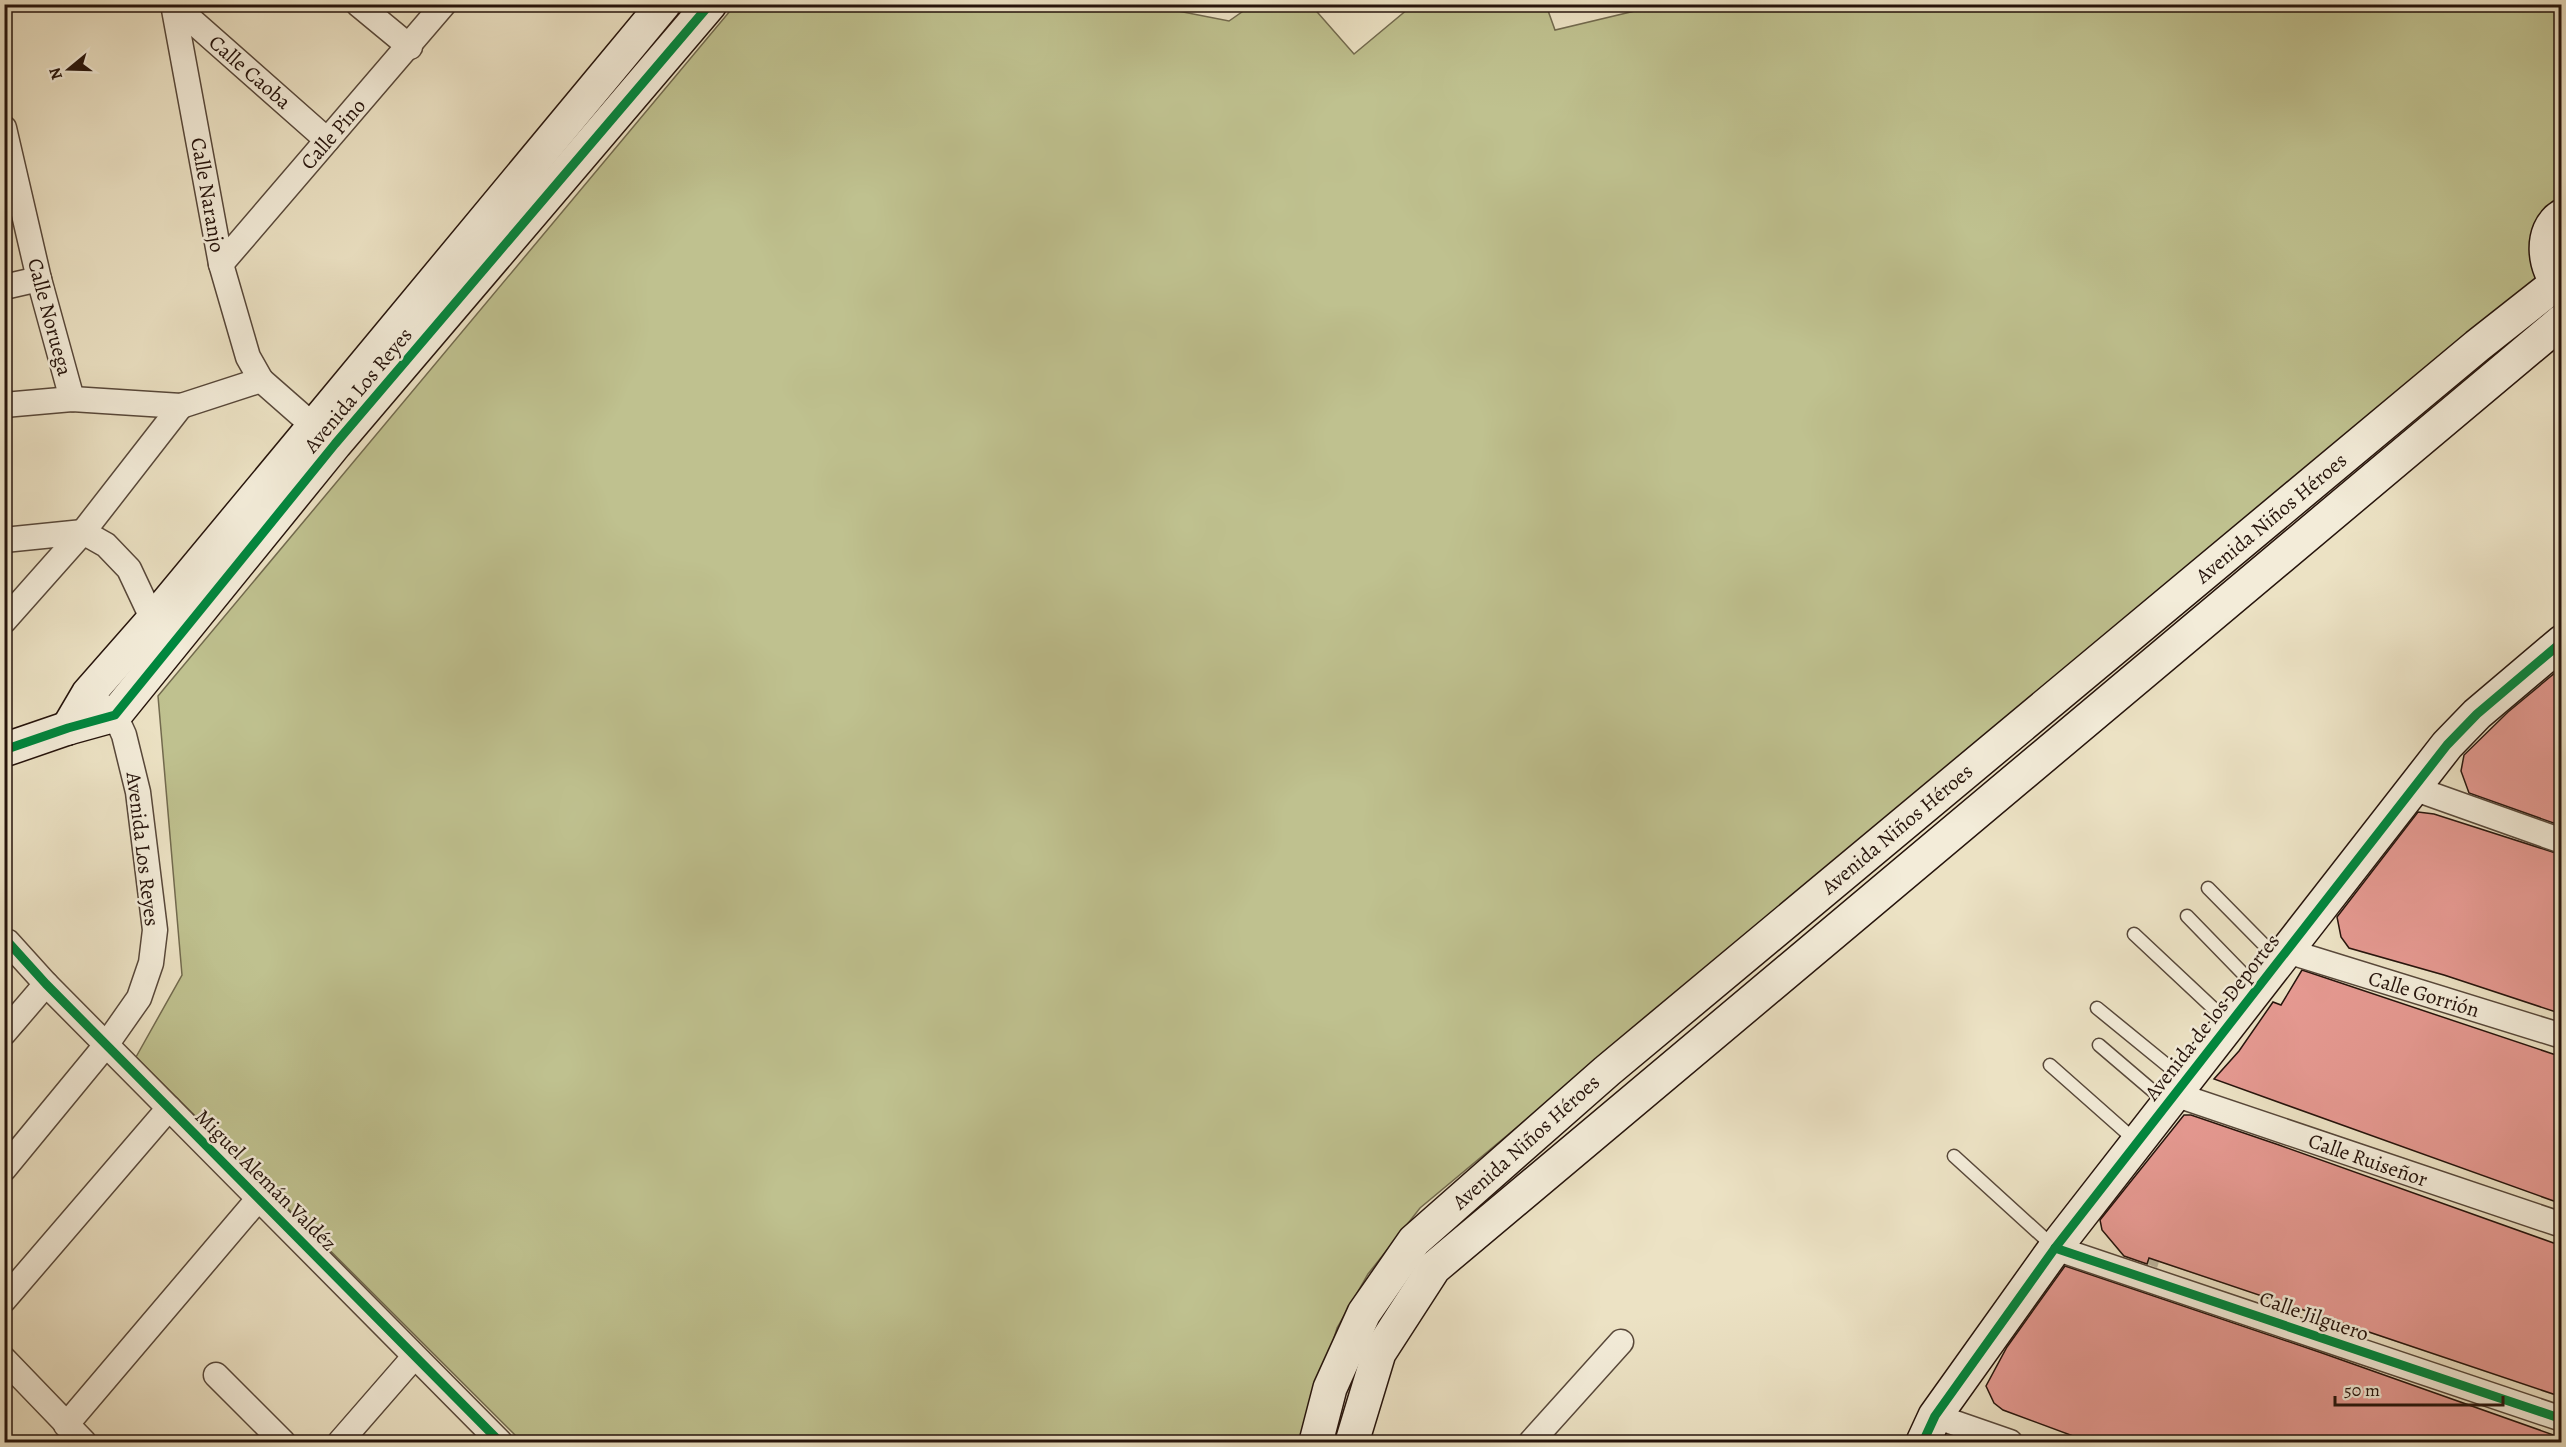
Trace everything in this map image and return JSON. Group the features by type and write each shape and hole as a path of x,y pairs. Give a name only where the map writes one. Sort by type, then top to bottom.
{"main road":[{"name":"Avenida Los Reyes","path":"115,715 324,435 664,4"},
{"name":"Avenida Los Reyes","path":"68,728 88,694 153,620 324,435 710,4"},
{"path":"2560,283 2549,267 2546,240 2555,220 2562,216"},
{"name":"Avenida Niños Héroes","path":"1316,1443 1330,1388 1364,1313 1414,1241 1607,1071 2477,346 2560,283"},
{"name":"Avenida Niños Héroes","path":"1352,1443 1379,1353 1434,1268 2562,321"},
{"name":"Avenida de los Deportes","path":"1929,1429 2055,1248 2446,745 2477,714 2560,646"},
{"path":"4,750 115,715"},
{"path":"1607,1071 1633,1102"}],"street":[{"name":"Calle Caoba","path":"173,4 327,140"},
{"name":"Calle Naranjo","path":"173,4 221,264 244,348 261,380"},
{"path":"358,4 410,47"},
{"name":"Calle Pino","path":"221,264 410,47 444,4"},
{"name":"Calle Noruega","path":"6,138 39,279 72,399"},
{"path":"4,287 39,279"},
{"path":"4,405 72,399 181,406 261,380 324,435"},
{"path":"4,621 83,532 181,406"},
{"path":"4,540 83,532 106,545 122,559 136,580 153,620"},
{"path":"88,694 115,715"},
{"name":"Avenida Los Reyes","path":"4,1169 106,1045 139,998 151,963 155,930 138,792 130,756 115,715"},
{"path":"2413,788 2562,841"},
{"name":"Miguel Alemán Valdéz","path":"8,942 46,984 500,1443"},
{"name":"Calle Gorrión","path":"2283,956 2562,1036"},
{"path":"4,1033 46,984"},
{"name":"Calle Ruiseñor","path":"2175,1092 2562,1225"},
{"path":"4,1300 170,1108"},
{"path":"66,1425 259,1198"},
{"name":"Calle Jilguero","path":"2055,1248 2562,1419"},
{"path":"1540,1440 1621,1342"},
{"path":"340,1443 414,1357"},
{"path":"4,1359 84,1443"},
{"path":"216,1375 283,1443"},
{"path":"1929,1429 2010,1443"}],"lane":[{"path":"2208,888 2283,956"},
{"path":"2187,916 2257,988"},
{"path":"2134,934 2230,1023"},
{"path":"2097,1008 2175,1092"},
{"path":"2099,1045 2175,1092"},
{"path":"2050,1065 2137,1142"},
{"path":"1954,1156 2055,1248"}],"green space":[{"path":"1142,4 1229,21 1252,5 1311,5 1354,54 1414,4 1546,5 1555,30 1664,4 2561,5 2561,259 1420,1208 1368,1274 1337,1328 1303,1442 522,1442 136,1057 182,975 158,696 735,5"},
{"path":"1938,1423 2000,1442 1929,1442"}],"building":[{"path":"2562,667 2562,826 2469,793 2461,771 2464,755 2508,712"},
{"path":"2418,812 2434,814 2562,855 2562,1014 2444,975 2349,948 2341,937 2337,917"},
{"path":"2302,970 2562,1057 2562,1204 2214,1079 2239,1051 2273,1002 2281,1005"},
{"path":"2184,1115 2191,1115 2279,1145 2562,1246 2562,1397 2149,1258 2147,1264 2124,1256 2102,1230 2100,1220"},
{"path":"2065,1266 2322,1353 2562,1438 2562,1443 2092,1443 2003,1410 1994,1403 1986,1386 2007,1347"}],"cycle path":[{"path":"4,750 115,715 335,444 710,4"},
{"path":"1923,1442 1935,1416 2055,1248 2447,745 2477,714 2562,642"},
{"path":"8,942 46,984 500,1442"},
{"path":"2055,1248 2562,1419"}]}
